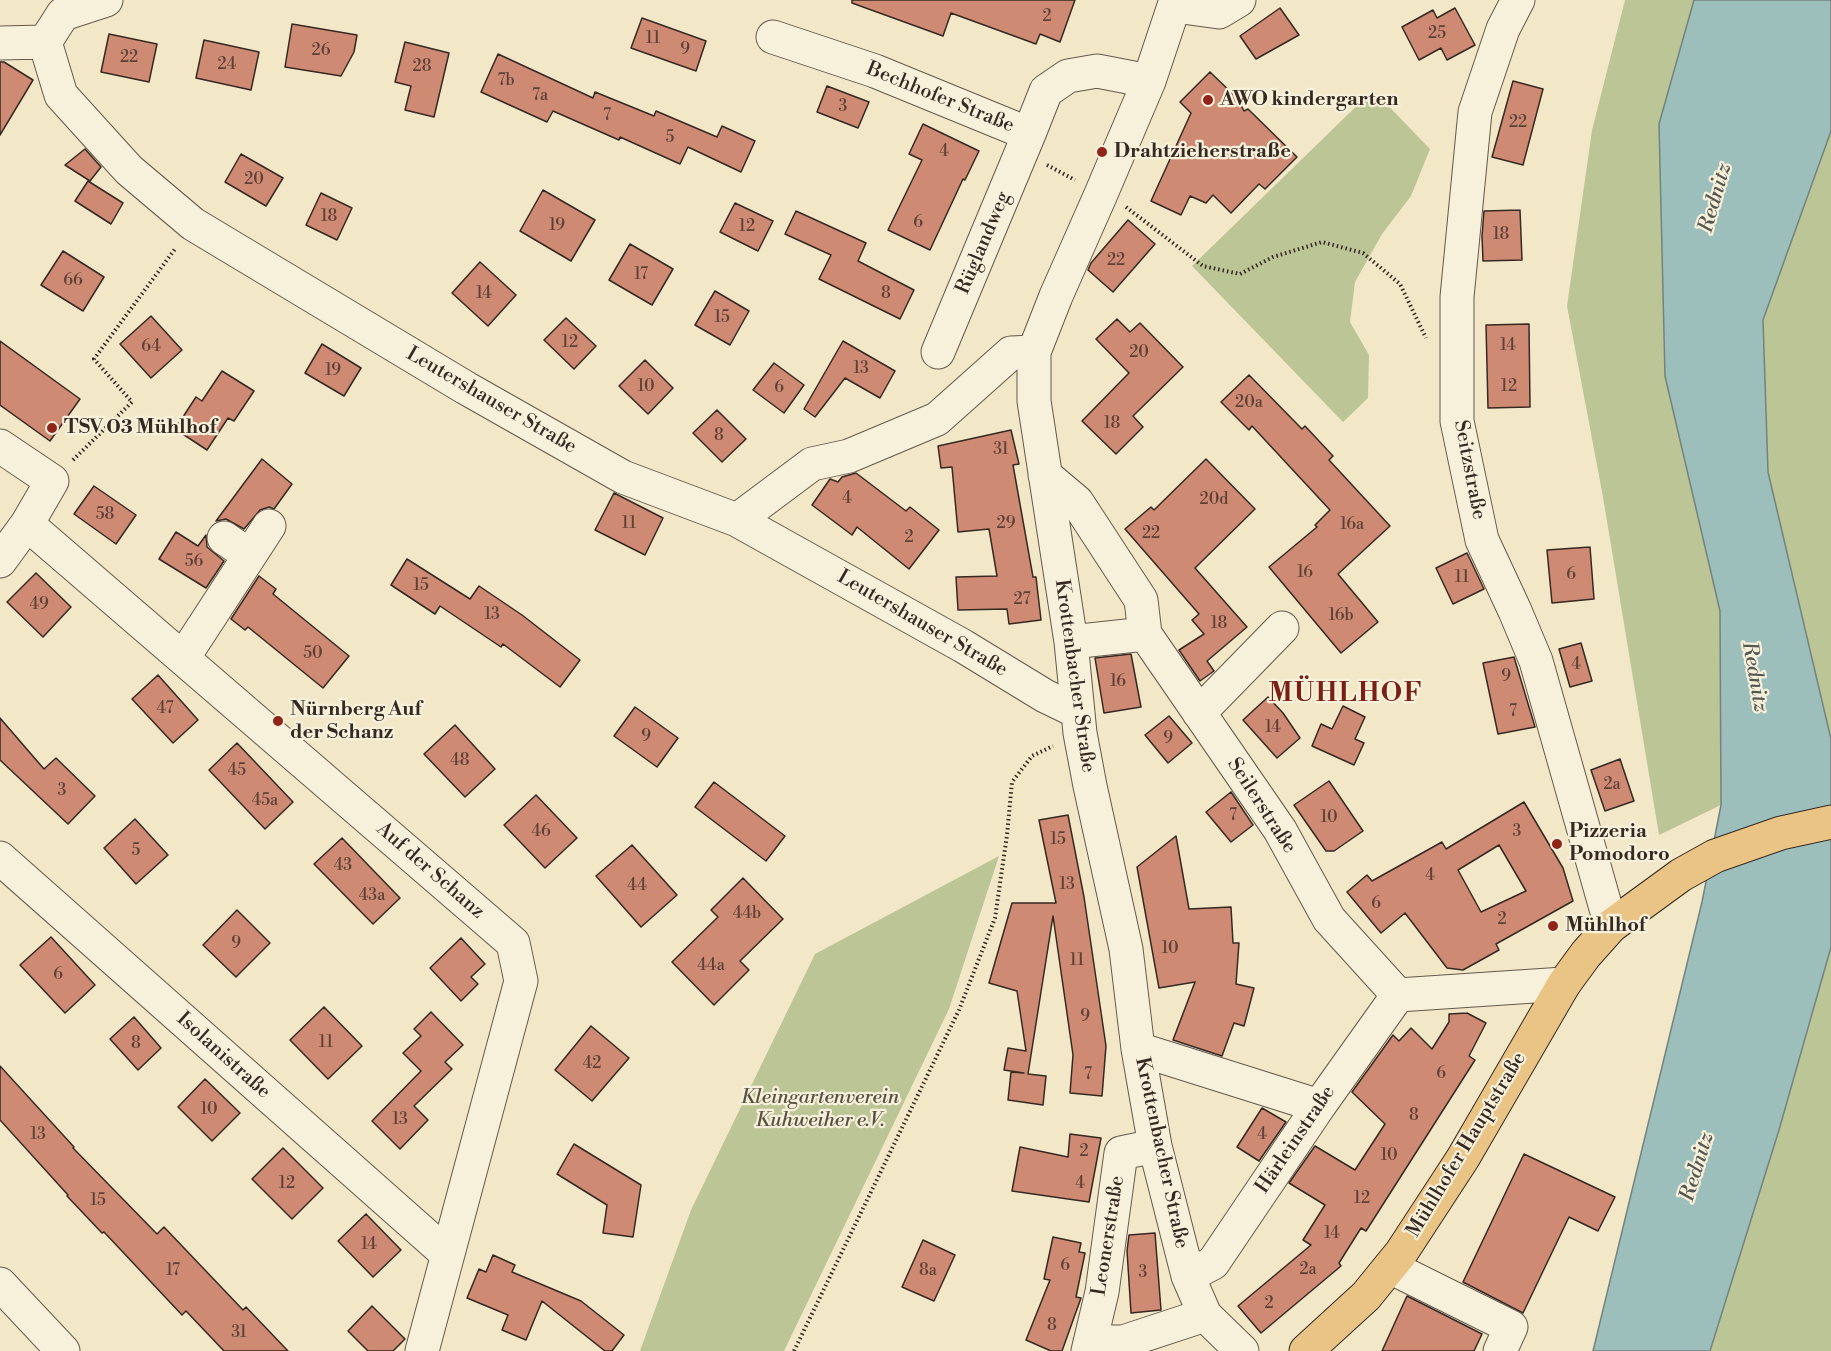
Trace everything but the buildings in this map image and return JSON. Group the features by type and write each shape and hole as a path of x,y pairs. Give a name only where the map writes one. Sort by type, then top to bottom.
{"main road":[{"name":"Mühlhofer Hauptstraße","path":"1306,1351 1366,1296 1401,1253 1464,1158 1564,984 1611,926 1681,875 1715,856 1781,833 1831,822"}],"street":[{"path":"0,43 45,42 63,14 106,0"},
{"path":"1176,3 1219,12 1239,0"},
{"name":"Seitzstraße","path":"1518,0 1503,29 1475,112 1457,297 1457,421 1482,540 1536,661 1611,926"},
{"name":"Krottenbacher Straße","path":"1176,3 1149,81 1034,352 1034,401 1071,642 1079,723 1090,786 1126,949 1138,1049 1155,1146 1188,1276 1205,1315 1242,1351"},
{"name":"Bechhofer Straße","path":"773,37 875,72 1026,142 1046,91 1068,76 1097,71 1149,81"},
{"name":"Leutershauser Straße","path":"45,42 61,95 129,170 193,224 466,388 623,477 737,520 963,646 1045,696 1079,723"},
{"name":"Rüglandweg","path":"938,352 1026,142"},
{"path":"737,520 812,464 849,456 937,418 1011,353 1034,352"},
{"path":"0,446 52,481 27,524 0,561"},
{"name":"Seilerstraße","path":"1045,475 1077,502 1141,600 1145,634 1280,830 1329,919 1398,995"},
{"name":"Auf der Schanz","path":"27,524 513,943 521,981 422,1351"},
{"path":"183,658 237,547 269,526"},
{"path":"1199,713 1282,628"},
{"path":"1071,642 1145,634"},
{"name":"Isolanistraße","path":"0,858 447,1254"},
{"path":"1398,995 1564,984"},
{"name":"Härleinstraße","path":"1188,1276 1213,1263 1319,1106 1398,995"},
{"path":"1138,1049 1319,1106"},
{"name":"Leonerstraße","path":"1089,1347 1102,1292 1121,1154 1155,1146"},
{"path":"1390,1267 1437,1280 1511,1327 1500,1351"},
{"path":"0,1284 63,1351"},
{"path":"1089,1347 1123,1342 1205,1315"}],"path":[{"path":"1026,142 1101,194 1132,210 1203,266 1240,274 1273,257 1322,242 1364,253 1400,284 1426,337 1428,348"},
{"path":"52,481 132,402 94,359 193,224"},
{"path":"794,1351 959,1010 995,918 1012,782 1032,756 1079,723"}],"green space":[{"path":"1625,0 1694,0 1659,124 1665,376 1720,611 1721,805 1659,835 1603,497 1567,306 1592,130"},
{"path":"1373,90 1430,149 1411,196 1382,234 1355,282 1350,322 1369,355 1368,398 1343,422 1192,266"},
{"path":"1831,131 1831,739 1768,472 1763,320"},
{"name":"Kleingartenverein Kuhweiher e.V.","path":"999,856 949,1009 784,1351 640,1351 691,1210 815,954"},
{"path":"1831,947 1831,1351 1710,1351 1779,1130"}],"water":[{"name":"Rednitz","path":"1694,0 1831,0 1831,131 1763,320 1768,472 1831,739 1831,947 1779,1130 1710,1351 1593,1351 1702,902 1721,805 1720,611 1665,376 1659,124"}],"place":[{"name":"AWO kindergarten","path":"1208,100"},
{"name":"Drahtzieherstraße","path":"1102,152"},
{"name":"TSV 03 Mühlhof","path":"52,428"},
{"name":"Nürnberg Auf der Schanz","path":"278,721"},
{"name":"Pizzeria Pomodoro","path":"1557,844"},
{"name":"Mühlhof","path":"1553,926"}],"district":[{"name":"MÜHLHOF","path":"1346,695"}]}
